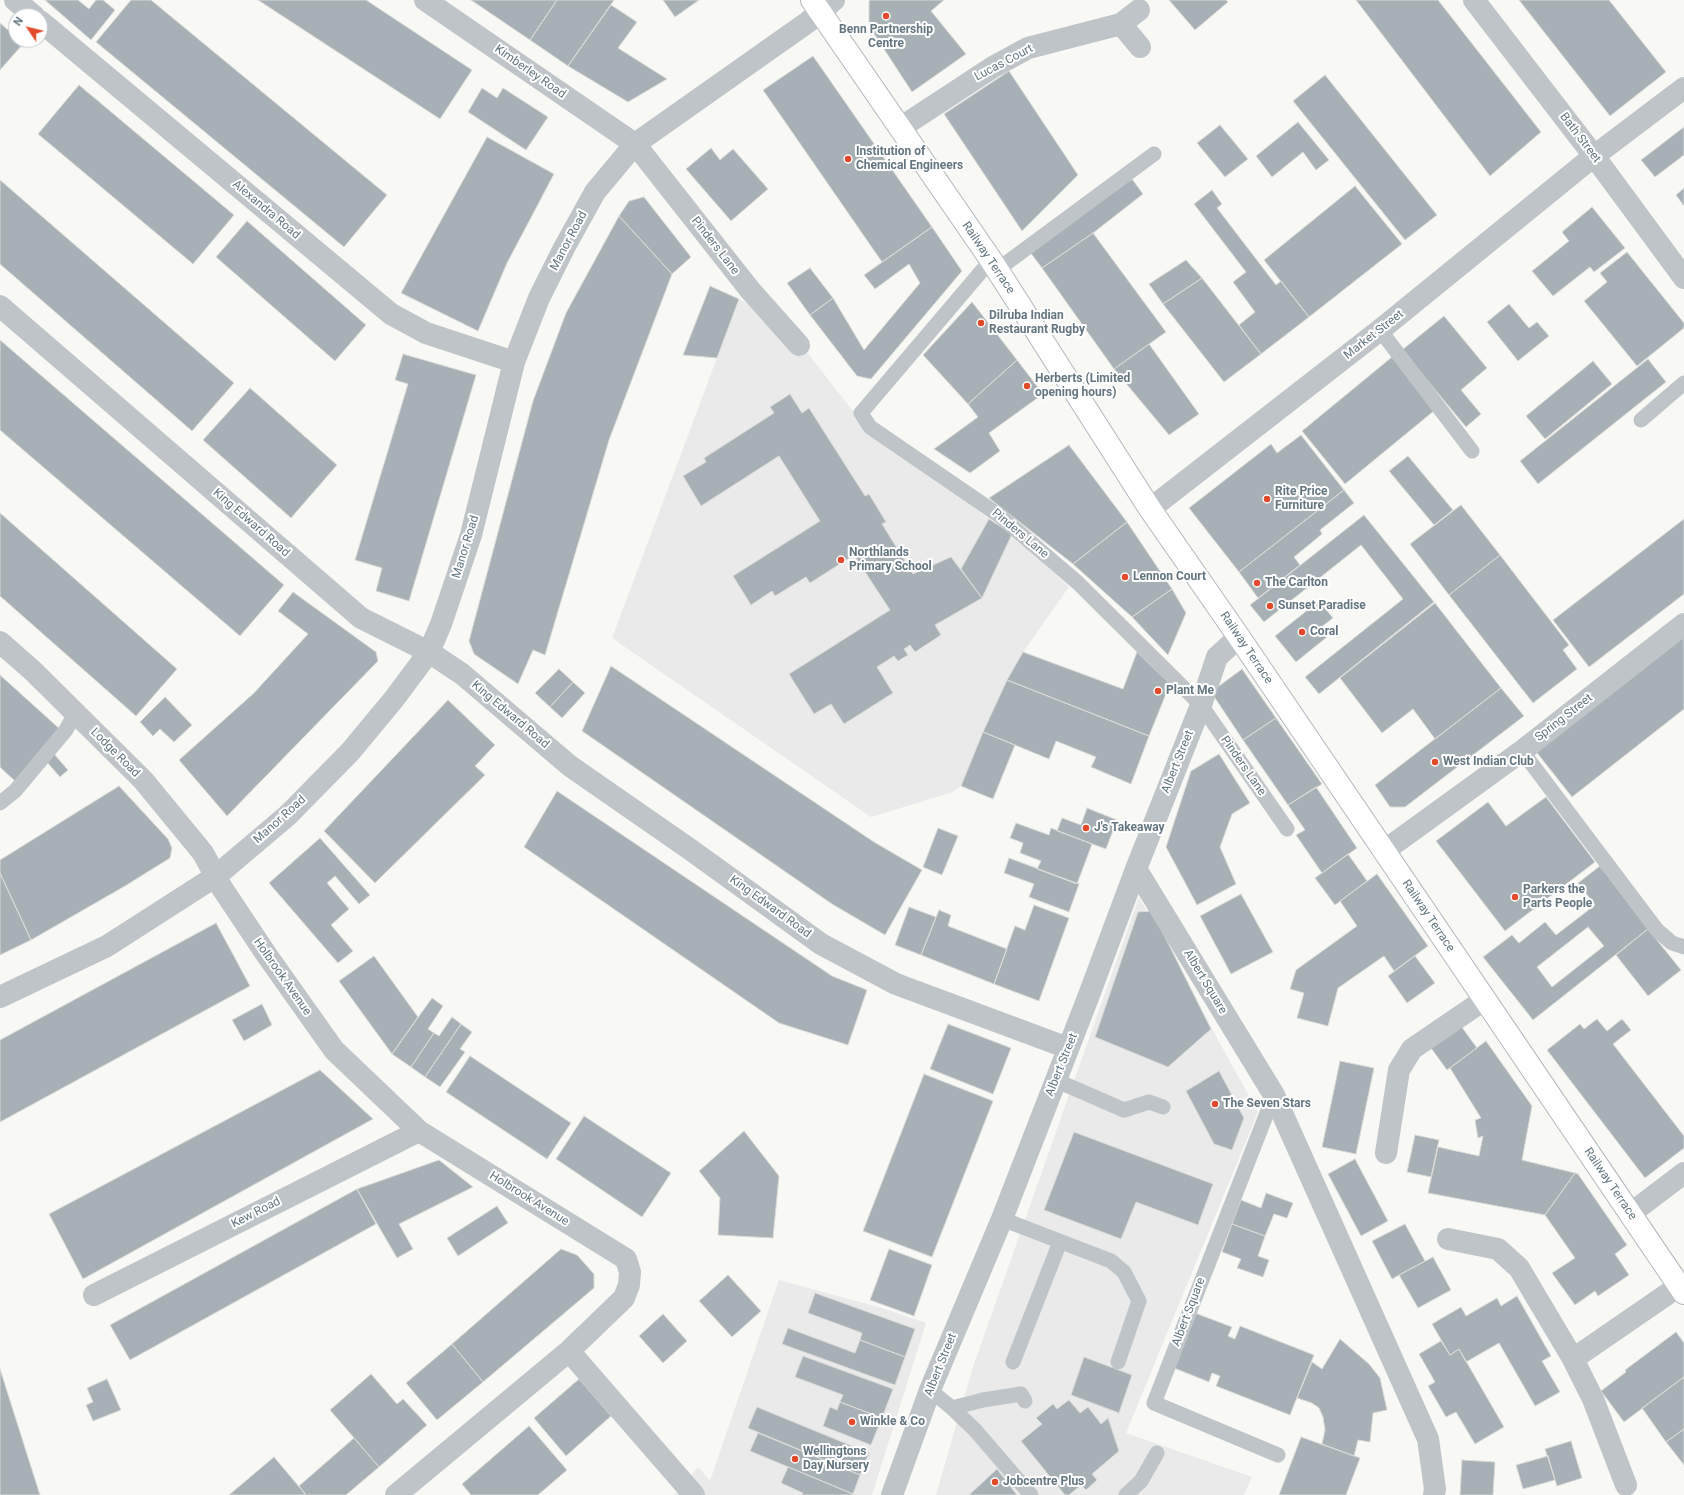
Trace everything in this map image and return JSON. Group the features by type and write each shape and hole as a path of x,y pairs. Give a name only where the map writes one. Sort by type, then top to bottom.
{"street":[{"path":"15,0 24,8"},
{"name":"Kimberley Road","path":"425,0 635,144"},
{"name":"Bath Street","path":"1474,0 1594,156 1684,278"},
{"name":"Manor Road","path":"0,997 107,946 216,876 288,815 350,752 429,652 441,624 471,535 514,362 540,298 564,248 591,198 635,144 808,22 822,4"},
{"name":"Railway Terrace","path":"822,4 900,128 994,265 1150,509 1239,637 1681,1290"},
{"name":"Lucas Court","path":"900,128 993,67 1028,48 1121,24 1139,10"},
{"path":"1121,24 1140,47"},
{"name":"Alexandra Road","path":"48,28 391,314 426,333 514,362"},
{"name":"Market Street","path":"1150,509 1380,330 1594,156 1684,88"},
{"name":"Pinders Lane","path":"635,144 750,290 798,345"},
{"name":"King Edward Road","path":"0,306 361,618 429,652 462,674 570,766 691,850 821,944 896,984 1068,1048"},
{"name":"Spring Street","path":"1384,851 1522,751 1684,624"},
{"name":"Albert Street","path":"896,1493 930,1390 1002,1219 1055,1080 1090,995 1136,868 1201,705 1217,657 1239,637"},
{"name":"Lodge Road","path":"0,642 33,671 143,780 203,853 216,876"},
{"name":"Albert Square","path":"1136,868 1274,1095 1428,1439 1435,1492"},
{"name":"Holbrook Avenue","path":"216,876 222,888 266,954 334,1050 419,1131 626,1259 630,1272 629,1285 624,1298 568,1351 396,1495"},
{"path":"1386,1153 1399,1070 1412,1049 1484,1000"},
{"name":"Kew Road","path":"94,1295 419,1131"},
{"path":"1630,1214 1684,1173"},
{"path":"1448,1240 1498,1249 1519,1268 1573,1359 1593,1399 1626,1485"},
{"path":"1573,1359 1681,1290"},
{"path":"568,1351 694,1495"}],"lane":[{"path":"994,265 1154,154"},
{"name":"Pinders Lane","path":"994,265 861,413 870,427 1000,516 1078,583 1201,705 1287,829"},
{"path":"1380,330 1472,451"},
{"path":"1641,420 1684,383"},
{"path":"0,803 15,791 66,730 75,713"},
{"path":"1522,751 1657,930 1672,943 1684,947"},
{"path":"1055,1080 1124,1110 1149,1102 1163,1107"},
{"name":"Albert Square","path":"1274,1095 1154,1402 1278,1454"},
{"path":"1002,1219 1110,1262 1124,1272 1140,1301 1118,1362"},
{"path":"1013,1362 1060,1242"},
{"path":"930,1390 975,1430 1031,1495"},
{"path":"952,1408 984,1400 1021,1394 1025,1401"},
{"path":"1126,1495 1141,1481 1157,1453"}],"shaded area":[{"name":"Northlands Primary School","path":"739,299 785,324 855,414 989,519 1012,534 1069,587 1023,652 1007,680 983,732 961,786 953,792 871,817 612,638"},
{"path":"1139,897 1258,1112 1126,1433 1252,1477 1244,1495 936,1495 973,1367"},
{"path":"779,1280 882,1308 926,1323 872,1495 674,1495 698,1467 710,1481"}],"building":[{"path":"45,0 78,0 89,9 96,0 103,0 115,10 91,40"},
{"path":"131,0 151,0 387,195 344,247 96,42"},
{"path":"258,0 366,0 472,70 440,119"},
{"path":"471,0 557,0 530,40"},
{"path":"557,0 614,0 568,66 530,40"},
{"path":"663,0 699,0 675,17"},
{"path":"870,0 944,0 931,11 966,54 912,92 869,26"},
{"path":"1169,0 1226,0 1228,2 1195,30"},
{"path":"1356,0 1438,0 1541,132 1490,176"},
{"path":"1519,0 1609,0 1666,72 1610,116"},
{"path":"611,5 637,22 618,48 667,79 628,102 568,66"},
{"path":"0,23 8,30 8,48 19,48 0,70"},
{"name":"Institution of Chemical Engineers","path":"813,56 932,227 882,262 763,90"},
{"path":"1009,71 1078,175 1022,231 944,114"},
{"path":"1325,75 1437,215 1405,240 1293,101"},
{"path":"79,85 234,215 193,264 38,134"},
{"path":"482,88 497,98 503,88 548,117 526,150 468,112"},
{"path":"1298,122 1329,160 1316,170 1303,152 1272,177 1256,156"},
{"path":"1220,125 1248,159 1225,177 1197,143"},
{"path":"1684,127 1684,155 1655,177 1641,160"},
{"path":"487,137 554,174 507,263 478,331 401,293"},
{"path":"711,148 720,160 733,149 768,189 731,221 686,169"},
{"path":"1132,179 1143,194 1093,233 1042,268 1027,248"},
{"path":"0,180 234,383 192,431 0,264"},
{"path":"1355,186 1402,244 1309,317 1264,260"},
{"path":"1684,188 1684,206 1676,195"},
{"path":"1212,190 1222,204 1217,208 1276,285 1281,281 1309,317 1261,354 1239,325 1255,312 1233,282 1246,272 1194,204"},
{"path":"644,197 691,257 672,274 619,216 629,201"},
{"path":"1592,207 1625,248 1594,272 1590,267 1553,296 1532,271 1569,241 1562,232"},
{"path":"619,216 672,274 609,440 545,655 533,650 518,684 474,654 469,641 533,401 566,313"},
{"path":"247,221 366,325 335,361 216,257"},
{"path":"932,227 962,271 871,379 857,376 810,315 833,298 864,350 920,283 909,264 875,289 864,275"},
{"path":"1093,233 1166,332 1114,369 1042,268"},
{"path":"1627,252 1684,323 1684,328 1637,366 1584,301 1607,282 1600,273"},
{"path":"1186,260 1202,278 1163,304 1149,284"},
{"path":"810,268 833,298 810,315 787,283"},
{"path":"1202,278 1261,354 1224,382 1163,304"},
{"path":"710,286 739,299 717,358 683,355"},
{"path":"972,302 1017,360 968,404 923,355"},
{"path":"1509,304 1529,328 1537,322 1549,336 1518,361 1487,322"},
{"path":"1444,316 1487,368 1461,390 1481,414 1466,427 1402,350"},
{"path":"0,340 284,585 240,636 0,430"},
{"path":"1149,344 1199,414 1169,435 1114,369"},
{"path":"403,354 476,375 409,601 376,591 382,568 355,560 408,384 395,380"},
{"path":"1392,357 1435,410 1345,484 1302,431"},
{"path":"1648,359 1666,382 1538,484 1520,461"},
{"path":"1017,360 1043,394 989,433 1000,451 970,473 934,449 978,417 968,404"},
{"path":"1593,361 1612,384 1545,439 1526,416"},
{"path":"250,388 337,465 291,518 203,440"},
{"path":"790,394 802,413 809,408 865,496 869,494 886,522 882,524 913,574 951,557 982,598 935,625 941,635 915,652 910,645 904,649 908,655 898,661 894,656 877,667 893,693 844,724 831,704 814,714 789,674 890,610 854,555 810,583 806,577 775,596 772,591 751,605 733,576 820,521 779,456 701,506 683,476 706,462 704,458 774,413 770,407"},
{"name":"Rite Price Furniture","path":"1301,435 1344,490 1239,572 1189,508 1271,444 1277,453"},
{"path":"1069,445 1127,522 1073,564 989,498"},
{"path":"1408,456 1453,510 1434,525 1389,471"},
{"path":"1344,490 1354,503 1320,530 1322,534 1294,557 1300,565 1258,598 1239,572"},
{"path":"1461,505 1500,555 1449,595 1410,544"},
{"path":"0,513 177,669 136,716 0,596"},
{"path":"1364,515 1434,602 1319,694 1305,677 1403,599 1361,545 1264,622 1250,605"},
{"path":"989,519 1012,534 982,598 961,569"},
{"path":"1684,519 1684,594 1589,667 1553,620"},
{"name":"Lennon Court","path":"1127,522 1172,589 1132,617 1073,564"},
{"path":"1500,555 1569,645 1563,650 1577,669 1533,703 1449,595"},
{"path":"1172,589 1186,613 1168,655 1132,617"},
{"path":"293,592 376,652 378,661 227,816 179,760 254,693 308,634 278,611"},
{"name":"Coral","path":"1319,601 1333,618 1320,628 1327,637 1296,662 1275,636"},
{"path":"1435,603 1501,688 1435,739 1413,709 1382,733 1340,678"},
{"path":"1684,631 1684,709 1572,797 1534,749"},
{"path":"1023,652 1123,689 1137,652 1170,684 1149,736 1007,680"},
{"path":"611,666 874,842 922,870 885,935 832,904 582,731"},
{"path":"559,669 573,682 550,707 535,693"},
{"path":"1242,669 1276,718 1243,740 1211,692"},
{"path":"0,675 62,731 16,782 0,767"},
{"path":"1007,680 1149,736 1131,784 1091,767 1096,757 1056,741 1049,759 983,732"},
{"path":"573,682 585,693 562,718 550,707"},
{"name":"West Indian Club","path":"1501,688 1524,716 1405,807 1390,807 1375,785"},
{"path":"165,697 192,725 174,742 160,729 153,736 140,722"},
{"path":"448,700 495,745 475,766 485,775 375,883 324,831"},
{"path":"1276,718 1322,784 1288,805 1243,740"},
{"path":"983,732 1015,745 993,799 961,786"},
{"path":"54,754 68,770 60,777 46,761"},
{"path":"1219,754 1250,803 1232,814 1220,847 1236,884 1197,905 1166,847 1191,771"},
{"path":"119,786 168,839 172,848 170,858 125,886 31,940 0,873 0,860"},
{"path":"1316,787 1357,848 1322,873 1296,835 1305,830 1288,805"},
{"path":"557,791 832,976 867,990 848,1045 779,1023 524,847"},
{"name":"Parkers the Parts People","path":"1546,797 1595,862 1505,931 1436,841 1488,802 1506,826"},
{"name":"J's Takeaway","path":"1087,808 1117,820 1106,849 1057,831 1062,818 1081,825"},
{"path":"1016,823 1049,835 1051,828 1092,844 1077,884 1037,869 1041,861 1020,853 1023,843 1010,838"},
{"path":"938,828 958,836 942,875 923,867"},
{"path":"320,838 370,895 359,904 335,876 327,883 349,909 331,925 353,951 338,963 269,883"},
{"path":"1348,854 1367,881 1335,905 1315,878"},
{"path":"1009,858 1079,884 1069,912 1029,897 1034,884 1004,873"},
{"path":"1600,866 1648,929 1533,1020 1483,957 1512,935 1519,943 1545,922 1556,935 1595,905 1578,883","holes":["1588,927 1604,946 1552,987 1537,967"]},
{"path":"0,873 31,940 0,955"},
{"path":"1377,874 1428,946 1394,971 1384,956 1338,988 1328,1026 1297,1018 1304,993 1290,989 1296,970 1357,926 1340,901"},
{"path":"1241,894 1273,952 1231,974 1200,916"},
{"path":"1034,905 1069,918 1039,1001 994,984 1015,926 1025,930"},
{"path":"909,907 936,917 921,955 895,945"},
{"path":"939,910 951,915 948,926 1007,949 994,984 921,955"},
{"path":"1152,911 1211,1029 1168,1067 1095,1037 1138,912"},
{"path":"216,923 250,986 0,1122 0,1040"},
{"path":"1648,929 1681,970 1648,996 1616,955"},
{"path":"374,956 418,1017 392,1054 339,981"},
{"path":"1415,956 1435,983 1407,1003 1388,976"},
{"path":"432,998 443,1006 428,1029 434,1033 411,1067 392,1054"},
{"path":"262,1004 272,1025 244,1041 232,1020"},
{"path":"452,1017 461,1024 425,1077 411,1067 434,1033 439,1036"},
{"path":"1597,1019 1607,1031 1622,1019 1631,1030 1613,1044 1684,1136 1684,1148 1645,1178 1547,1050 1580,1024 1584,1029"},
{"path":"461,1024 472,1032 460,1049 465,1052 440,1087 425,1077"},
{"path":"948,1024 1011,1048 993,1094 930,1069"},
{"path":"1461,1026 1477,1048 1447,1070 1431,1048"},
{"path":"1486,1041 1532,1106 1522,1160 1575,1173 1545,1215 1428,1193 1438,1147 1479,1156 1483,1136 1478,1138 1475,1120 1481,1118 1450,1068"},
{"path":"470,1056 571,1123 547,1159 446,1092"},
{"path":"1340,1061 1374,1068 1356,1154 1322,1147"},
{"path":"320,1070 373,1119 83,1279 49,1214"},
{"name":"The Seven Stars","path":"1219,1071 1244,1118 1232,1150 1214,1144 1186,1091"},
{"path":"924,1074 993,1101 932,1257 863,1231"},
{"path":"584,1116 671,1173 642,1217 556,1159"},
{"path":"744,1131 779,1176 773,1238 718,1235 720,1198 699,1171"},
{"path":"1074,1132 1213,1184 1198,1225 1136,1202 1121,1239 1044,1210"},
{"path":"1415,1135 1439,1140 1431,1177 1407,1172"},
{"path":"1355,1159 1388,1221 1361,1236 1328,1174"},
{"path":"439,1160 473,1187 399,1224 413,1249 397,1258 357,1189"},
{"path":"1575,1173 1578,1174 1627,1245 1615,1254 1629,1275 1598,1296 1595,1291 1575,1305 1552,1273 1575,1258 1545,1215"},
{"path":"357,1189 376,1224 130,1360 110,1325"},
{"path":"1266,1193 1293,1203 1287,1218 1274,1214 1265,1236 1232,1224 1241,1200 1261,1208"},
{"path":"497,1206 508,1223 458,1256 447,1238"},
{"path":"1232,1224 1265,1236 1258,1256 1269,1260 1263,1277 1237,1268 1241,1259 1222,1252"},
{"path":"1405,1224 1425,1261 1392,1279 1372,1241"},
{"path":"561,1249 577,1255 594,1274 594,1288 483,1382 452,1344"},
{"path":"889,1249 932,1265 914,1316 870,1300"},
{"path":"1433,1257 1451,1290 1418,1308 1399,1275"},
{"path":"728,1275 761,1311 732,1337 699,1301"},
{"path":"815,1293 915,1329 905,1357 860,1340 862,1333 808,1313"},
{"path":"1517,1296 1551,1356 1542,1361 1560,1392 1535,1406 1499,1343 1466,1362 1459,1349 1450,1355 1432,1324 1461,1307 1466,1316 1497,1298 1501,1306"},
{"path":"1195,1313 1232,1327 1228,1336 1235,1339 1240,1326 1314,1355 1290,1415 1216,1386 1220,1376 1212,1373 1209,1382 1174,1368"},
{"path":"663,1314 687,1341 663,1363 639,1336"},
{"path":"788,1328 855,1353 860,1340 905,1357 895,1385 782,1344"},
{"path":"1676,1332 1684,1343 1684,1377 1624,1422 1601,1391 1626,1372 1625,1370"},
{"path":"1340,1339 1369,1364 1380,1378 1387,1410 1373,1413 1370,1442 1358,1440 1354,1456 1322,1444 1325,1430 1323,1417 1319,1408 1312,1403 1297,1398 1312,1362 1322,1369"},
{"path":"1441,1341 1450,1355 1459,1349 1504,1427 1475,1444 1456,1412 1446,1417 1428,1386 1435,1382 1419,1354"},
{"path":"452,1344 483,1382 437,1420 406,1383"},
{"path":"803,1356 893,1389 882,1418 840,1402 843,1395 795,1377"},
{"path":"1084,1357 1132,1375 1119,1413 1071,1395"},
{"path":"0,1369 40,1495 0,1495"},
{"path":"371,1374 397,1404 403,1399 427,1425 379,1467 330,1410"},
{"path":"1684,1377 1684,1429 1666,1442 1642,1408"},
{"path":"107,1379 121,1410 93,1421 86,1405 93,1402 87,1388"},
{"path":"579,1379 611,1416 566,1456 534,1418"},
{"path":"1069,1400 1080,1413 1088,1407 1101,1424 1108,1418 1119,1451 1092,1474 1097,1480 1086,1490 1081,1485 1069,1495 1065,1495 1021,1441 1042,1424 1036,1418 1053,1404 1057,1409"},
{"name":"Winkle & Co","path":"840,1402 882,1418 871,1445 823,1426 830,1407 837,1410"},
{"path":"757,1407 869,1453 860,1475 748,1428"},
{"path":"529,1426 567,1470 538,1495 471,1495 462,1484"},
{"path":"1684,1429 1684,1465 1666,1442"},
{"name":"Wellingtons Day Nursery","path":"758,1433 860,1475 853,1494 750,1451"},
{"path":"1301,1437 1360,1458 1346,1495 1279,1495"},
{"path":"354,1438 379,1467 346,1495 306,1495 299,1486"},
{"path":"1571,1441 1582,1478 1557,1486 1545,1449"},
{"path":"1548,1456 1555,1480 1523,1489 1516,1465"},
{"path":"274,1457 306,1495 229,1495"},
{"path":"1462,1460 1495,1462 1493,1495 1460,1495"},
{"path":"788,1467 853,1494 802,1495 803,1493 781,1483"},
{"name":"Jobcentre Plus","path":"997,1469 1017,1495 969,1495"}],"place":[{"name":"Benn Partnership Centre","path":"886,16"},
{"name":"Institution of Chemical Engineers","path":"848,159"},
{"name":"Dilruba Indian Restaurant Rugby","path":"981,323"},
{"name":"Herberts (Limited opening hours)","path":"1027,386"},
{"name":"Rite Price Furniture","path":"1267,499"},
{"name":"Northlands Primary School","path":"841,560"},
{"name":"Lennon Court","path":"1125,577"},
{"name":"The Carlton","path":"1257,583"},
{"name":"Sunset Paradise","path":"1270,606"},
{"name":"Coral","path":"1302,632"},
{"name":"Plant Me","path":"1158,691"},
{"name":"West Indian Club","path":"1435,762"},
{"name":"J's Takeaway","path":"1086,828"},
{"name":"Parkers the Parts People","path":"1515,897"},
{"name":"The Seven Stars","path":"1215,1104"},
{"name":"Winkle & Co","path":"852,1422"},
{"name":"Wellingtons Day Nursery","path":"795,1459"},
{"name":"Jobcentre Plus","path":"995,1482"}]}
